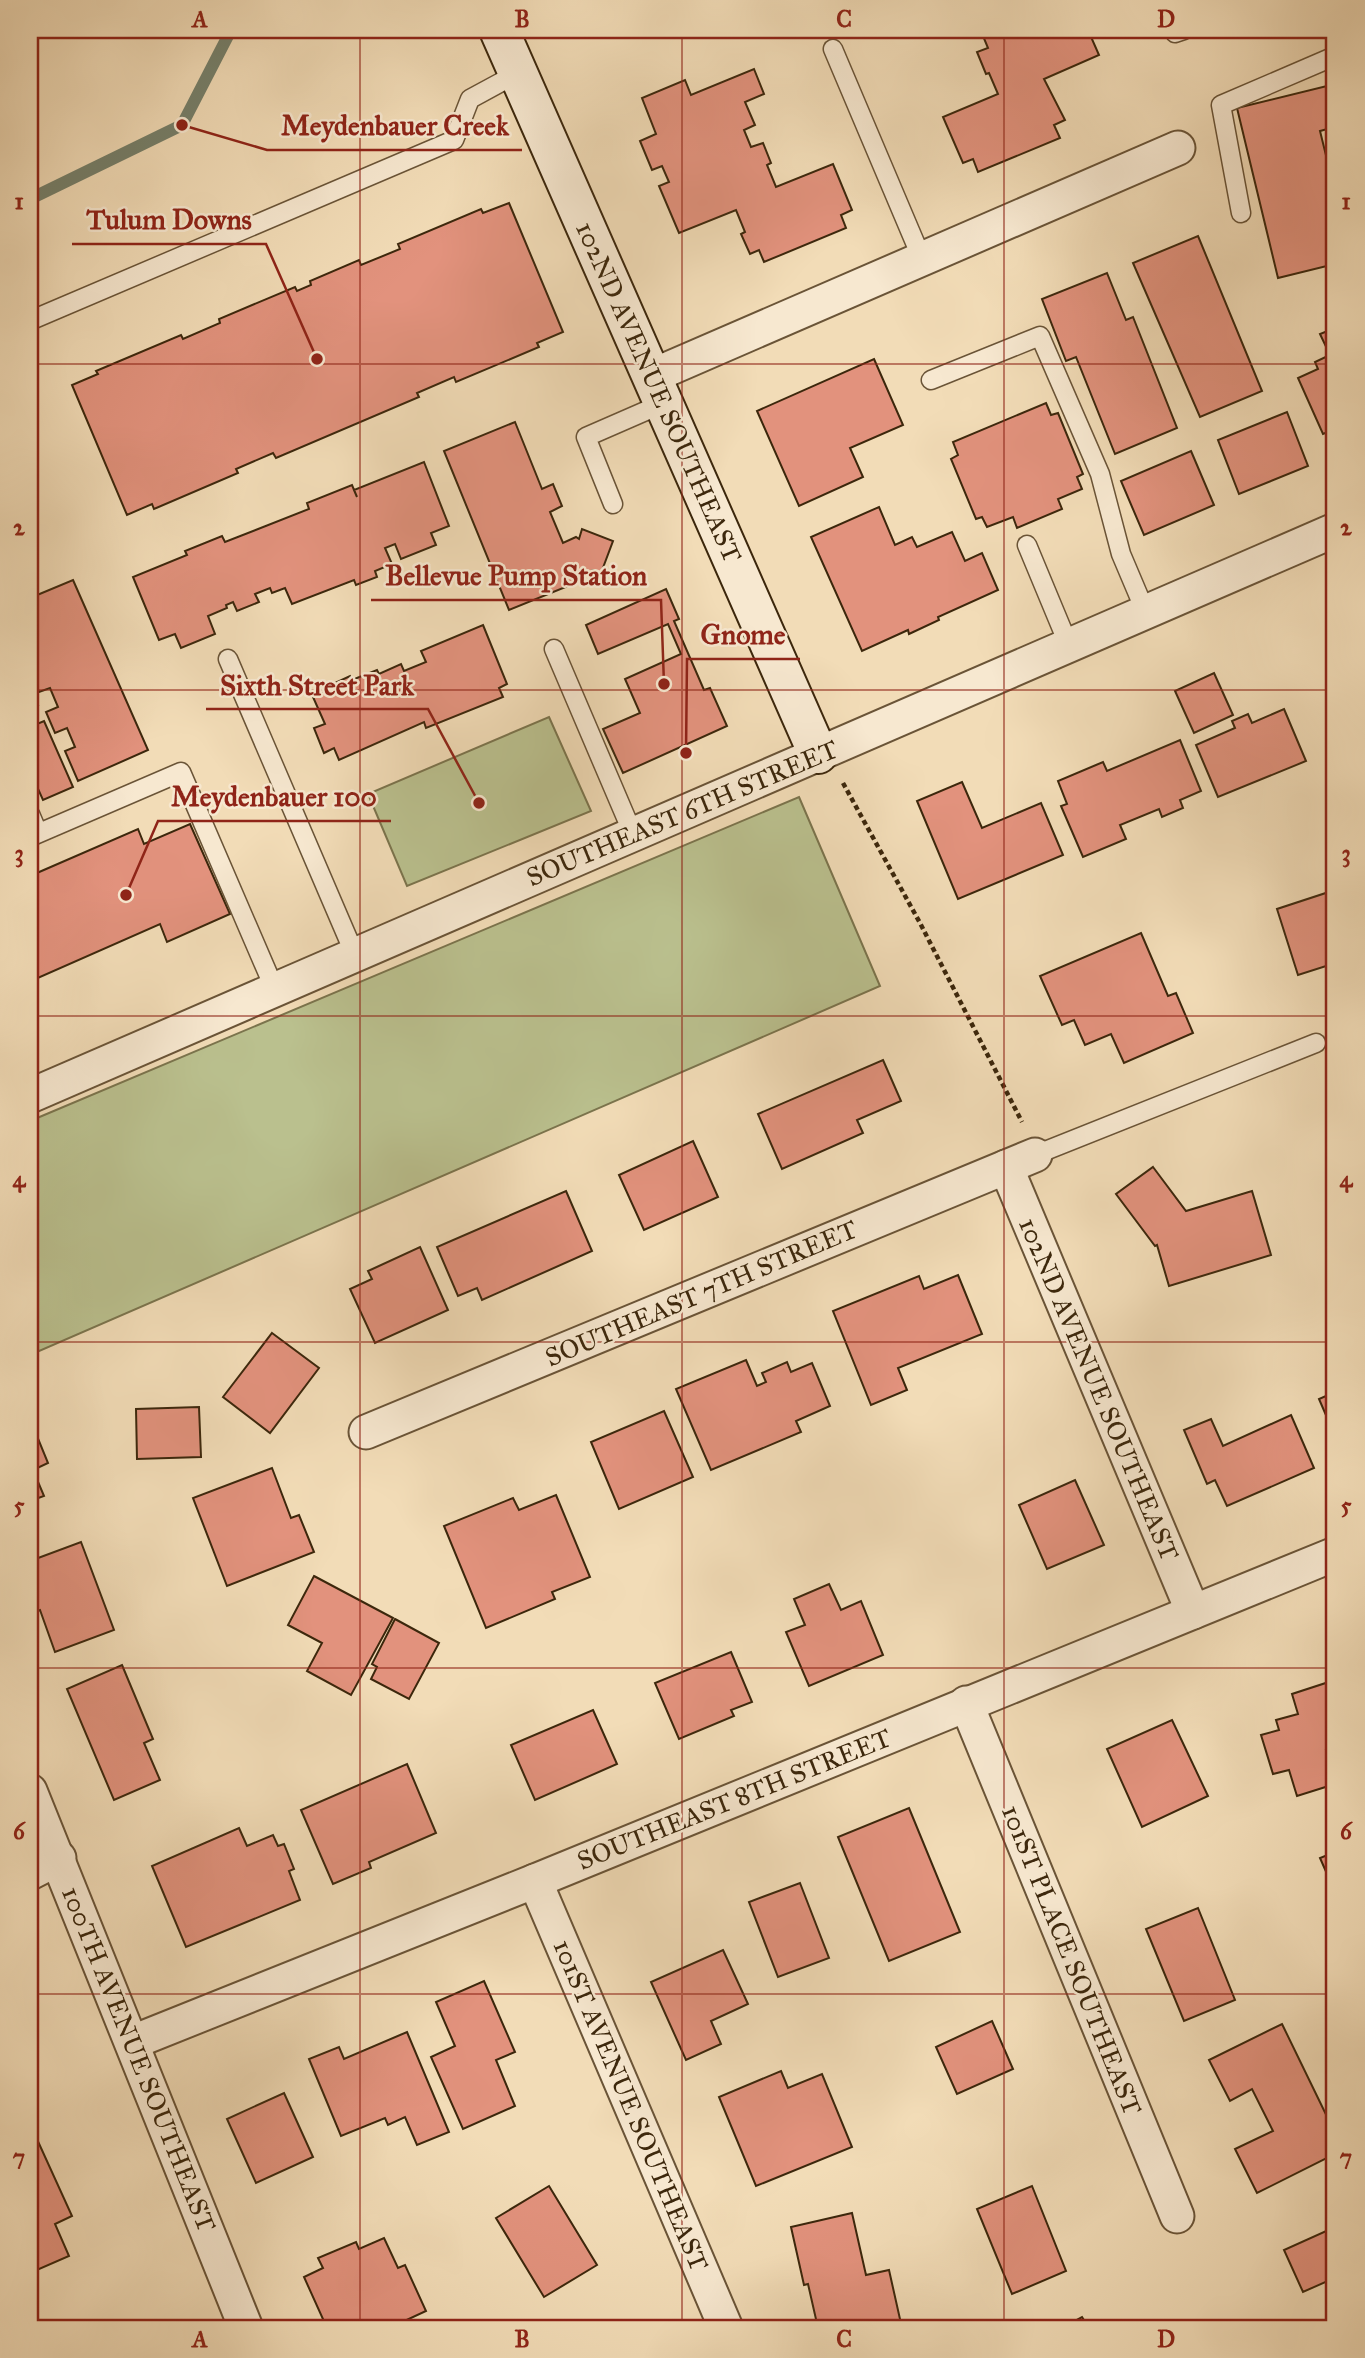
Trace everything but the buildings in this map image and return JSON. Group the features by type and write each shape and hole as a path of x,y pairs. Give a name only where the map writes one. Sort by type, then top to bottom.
{"street":[{"name":"102ND AVENUE SOUTHEAST","path":"499,30 822,752"},
{"path":"658,390 922,259 1178,148"},
{"name":"SOUTHEAST 6TH STREET","path":"30,1097 1335,530"},
{"name":"102ND AVENUE SOUTHEAST","path":"1021,1161 1193,1612"},
{"name":"SOUTHEAST 7TH STREET","path":"366,1432 1021,1161"},
{"name":"SOUTHEAST 8TH STREET","path":"133,2042 536,1881 1335,1554"},
{"name":"101ST PLACE SOUTHEAST","path":"966,1703 1177,2216"},
{"name":"100TH AVENUE SOUTHEAST","path":"30,1790 44,1865 133,2042 246,2328"},
{"name":"101ST AVENUE SOUTHEAST","path":"536,1881 726,2328"}],"lane":[{"path":"833,49 922,259"},
{"path":"1241,213 1221,105 1335,56"},
{"path":"34,318 454,140 470,99 518,73"},
{"path":"931,380 1040,336 1100,474 1121,554 1146,613"},
{"path":"612,504 586,438 658,390"},
{"path":"1027,545 1069,646"},
{"path":"554,649 633,834"},
{"path":"228,659 355,955"},
{"path":"30,814 34,835 181,772 275,990"},
{"path":"1021,1161 1315,1043"}],"path":[{"path":"822,752 889,865 1014,1104 1021,1161"}],"green space":[{"path":"549,717 591,811 407,886 368,794"},
{"path":"799,797 880,986 30,1355 30,1121"}],"waterway":[{"path":"30,199 182,125 231,30"}],"place":[{"name":"Meydenbauer Creek","path":"182,125"},
{"name":"Tulum Downs","path":"317,359"},
{"name":"Bellevue Pump Station","path":"664,684"},
{"name":"Gnome","path":"686,753"},
{"name":"Sixth Street Park","path":"479,803"},
{"name":"Meydenbauer 100","path":"126,895"}]}
